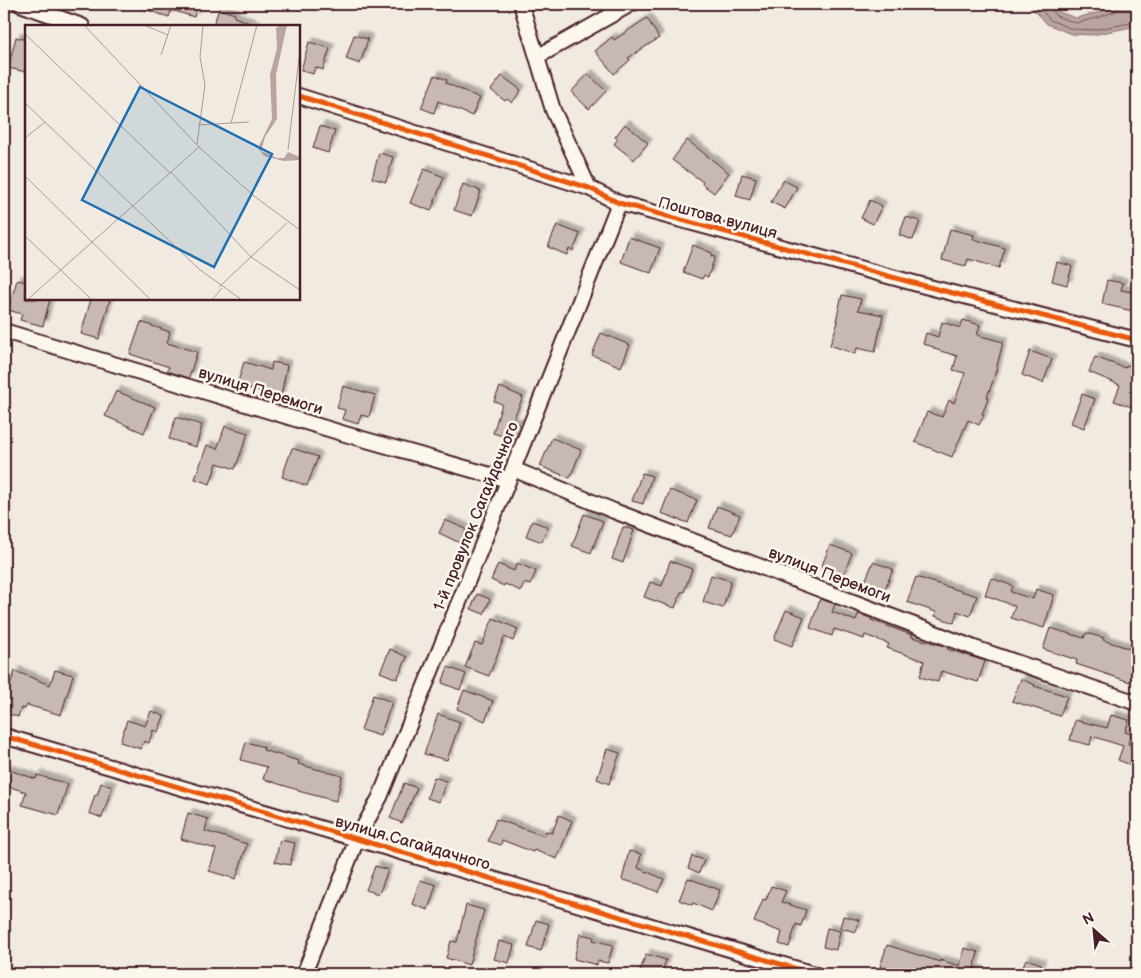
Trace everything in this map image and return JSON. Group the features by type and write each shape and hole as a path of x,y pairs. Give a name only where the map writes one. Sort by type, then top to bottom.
{"street":[{"path":"20,4 79,25"},
{"path":"520,4 553,110 589,188"},
{"path":"537,57 631,4"},
{"name":"Поштова вулиця","path":"300,96 589,188 620,203 925,286 1137,340"},
{"name":"1-й провулок Сагайдачного","path":"304,974 357,838 380,797 620,203"},
{"name":"вулиця Перемоги","path":"4,331 336,431 510,475 614,510 977,649 1137,703"},
{"name":"вулиця Сагайдачного","path":"4,736 357,838 814,974"}],"water":[{"path":"1029,4 1054,4 1059,12 1076,18 1122,4 1137,4 1137,26 1092,35 1071,34 1047,24"}],"building":[{"path":"134,4 198,4 194,17 171,10 169,17 134,6"},
{"path":"219,9 235,14 234,17 255,25 213,25"},
{"path":"647,18 659,38 628,58 630,60 614,74 595,51 612,37 614,40"},
{"path":"354,35 368,39 360,64 346,59"},
{"path":"16,37 25,40 25,72 8,68"},
{"path":"309,42 330,48 323,70 315,67 313,74 301,70"},
{"path":"588,74 606,91 589,109 571,92"},
{"path":"435,75 447,80 446,83 480,98 472,116 438,101 434,113 421,108"},
{"path":"502,76 521,90 512,103 507,99 505,101 491,90"},
{"path":"625,124 648,143 634,160 614,144 618,139 615,137"},
{"path":"320,126 335,131 328,153 313,148"},
{"path":"687,140 729,173 714,193 702,184 703,182 672,160"},
{"path":"379,153 393,157 386,182 372,178"},
{"path":"424,169 444,177 431,211 410,203"},
{"path":"742,174 756,178 750,200 736,196"},
{"path":"783,180 797,187 785,209 771,202"},
{"path":"463,184 481,191 472,216 454,210"},
{"path":"870,200 882,206 873,224 861,218"},
{"path":"906,217 920,221 913,240 899,235"},
{"path":"557,225 580,234 573,251 569,249 567,255 548,247"},
{"path":"950,229 974,235 973,239 1005,248 999,268 968,259 966,266 942,260"},
{"path":"629,237 660,248 651,273 621,262"},
{"path":"693,245 712,253 711,256 715,257 708,277 704,275 702,279 683,272"},
{"path":"1057,262 1072,266 1067,285 1052,281"},
{"path":"17,280 25,282 25,300 50,300 43,326 20,320 22,314 8,310"},
{"path":"1107,280 1123,283 1121,290 1137,293 1137,312 1102,304"},
{"path":"842,295 861,299 858,310 883,315 875,352 857,348 855,354 830,345 838,322 836,321"},
{"path":"91,300 110,300 99,339 81,334"},
{"path":"963,320 980,325 977,335 1003,342 987,397 989,397 982,414 984,415 979,425 968,420 952,457 915,442 927,412 942,417 949,400 954,403 965,373 953,370 957,356 923,344 926,333 938,337 942,322 960,328"},
{"path":"141,322 170,332 167,343 197,352 189,378 167,371 169,367 130,354"},
{"path":"601,333 630,345 621,367 592,355"},
{"path":"1030,351 1052,359 1043,383 1022,375"},
{"path":"1095,357 1125,368 1127,365 1137,368 1137,391 1132,407 1114,401 1120,385 1089,372"},
{"path":"244,362 271,370 272,362 287,365 281,396 237,385"},
{"path":"343,386 375,395 369,417 361,415 358,424 342,419 345,410 337,408"},
{"path":"500,387 523,397 512,422 521,425 515,440 493,433 502,404 494,401"},
{"path":"116,391 155,407 144,433 105,416"},
{"path":"1082,394 1095,399 1084,428 1071,423"},
{"path":"176,417 202,425 196,447 169,439"},
{"path":"225,426 248,433 235,469 217,463 210,484 195,479 207,445 217,449"},
{"path":"552,438 581,450 570,478 540,466"},
{"path":"292,448 318,457 307,486 282,477"},
{"path":"642,473 652,476 643,504 632,501"},
{"path":"670,490 697,500 688,523 661,513"},
{"path":"717,506 740,515 732,535 709,528"},
{"path":"584,514 603,521 591,553 572,546"},
{"path":"445,520 466,529 460,543 439,533"},
{"path":"532,521 548,527 542,542 526,536"},
{"path":"623,527 634,530 623,563 612,559"},
{"path":"830,545 852,553 843,576 821,568"},
{"path":"670,561 692,569 684,592 681,592 675,608 644,597 650,582 662,586"},
{"path":"873,562 893,569 884,592 864,584"},
{"path":"517,563 536,571 530,585 524,583 521,591 491,580 498,564 514,571"},
{"path":"711,575 731,581 723,608 703,602"},
{"path":"916,577 977,596 970,616 957,611 954,623 935,616 936,612 907,602"},
{"path":"991,578 1013,586 1011,592 1033,599 1036,589 1054,595 1044,628 1011,618 1015,606 985,595"},
{"path":"477,594 490,599 484,614 471,609"},
{"path":"820,599 835,604 832,612 856,621 858,614 871,618 871,620 912,635 912,637 948,647 947,649 985,661 978,682 941,671 938,682 920,677 924,661 887,648 889,644 865,635 864,639 834,629 832,636 810,628"},
{"path":"786,610 804,617 792,646 774,639"},
{"path":"493,618 518,629 513,641 504,637 489,676 465,667 475,643 482,645"},
{"path":"1050,628 1084,638 1086,633 1137,651 1130,682 1076,664 1077,660 1043,649"},
{"path":"390,649 407,657 397,679 380,672"},
{"path":"448,667 466,674 460,690 442,683"},
{"path":"55,670 73,675 61,715 27,705 25,709 21,708 18,717 4,712 4,704 15,671 50,685"},
{"path":"1021,679 1034,686 1067,696 1060,716 1012,701"},
{"path":"464,690 493,701 485,721 457,709"},
{"path":"373,695 392,702 380,736 361,730"},
{"path":"151,711 164,716 158,732 153,730 149,743 144,741 141,749 120,742 127,720 145,726"},
{"path":"438,714 460,722 447,760 424,754"},
{"path":"1111,715 1129,720 1125,732 1131,734 1128,744 1137,747 1131,765 1118,760 1123,746 1092,736 1090,745 1070,740 1075,720 1107,728"},
{"path":"246,742 264,747 263,750 299,761 298,764 342,776 336,801 263,779 267,767 241,760"},
{"path":"607,749 620,753 609,784 597,779"},
{"path":"6,769 36,779 37,775 68,784 58,815 22,805 26,792 4,785"},
{"path":"434,777 446,781 439,802 427,798"},
{"path":"101,783 112,787 102,818 89,813"},
{"path":"404,783 417,788 402,823 390,818"},
{"path":"188,813 208,819 205,831 247,844 236,879 209,871 216,849 181,839"},
{"path":"559,815 572,821 557,859 502,840 501,845 488,841 496,819 544,836 546,831 552,833"},
{"path":"280,840 295,843 290,865 275,862"},
{"path":"629,851 641,854 638,868 664,879 658,892 639,884 622,880"},
{"path":"692,856 704,860 699,873 688,868"},
{"path":"375,866 388,870 379,894 366,890"},
{"path":"688,878 720,890 712,911 693,903 692,905 679,900"},
{"path":"420,880 436,885 428,910 412,904"},
{"path":"771,886 786,891 781,902 806,910 801,926 796,924 789,947 779,944 782,932 754,922 763,899 766,900"},
{"path":"466,905 484,910 469,965 446,958 451,941 457,942"},
{"path":"843,916 859,920 856,932 840,928"},
{"path":"536,920 549,924 541,951 528,947"},
{"path":"827,928 840,931 836,950 823,947"},
{"path":"580,934 594,937 593,940 613,945 608,963 598,961 597,965 574,959"},
{"path":"499,941 514,945 509,963 494,959"},
{"path":"887,945 940,962 940,960 960,966 964,948 978,952 974,970 979,971 978,974 905,974 880,967"},
{"path":"646,954 666,960 661,974 639,974"},
{"path":"1026,959 1041,964 1038,974 1020,974"}],"cycle path":[{"path":"300,96 589,188 619,203 925,286 1137,340"},
{"path":"4,736 814,974"}]}
